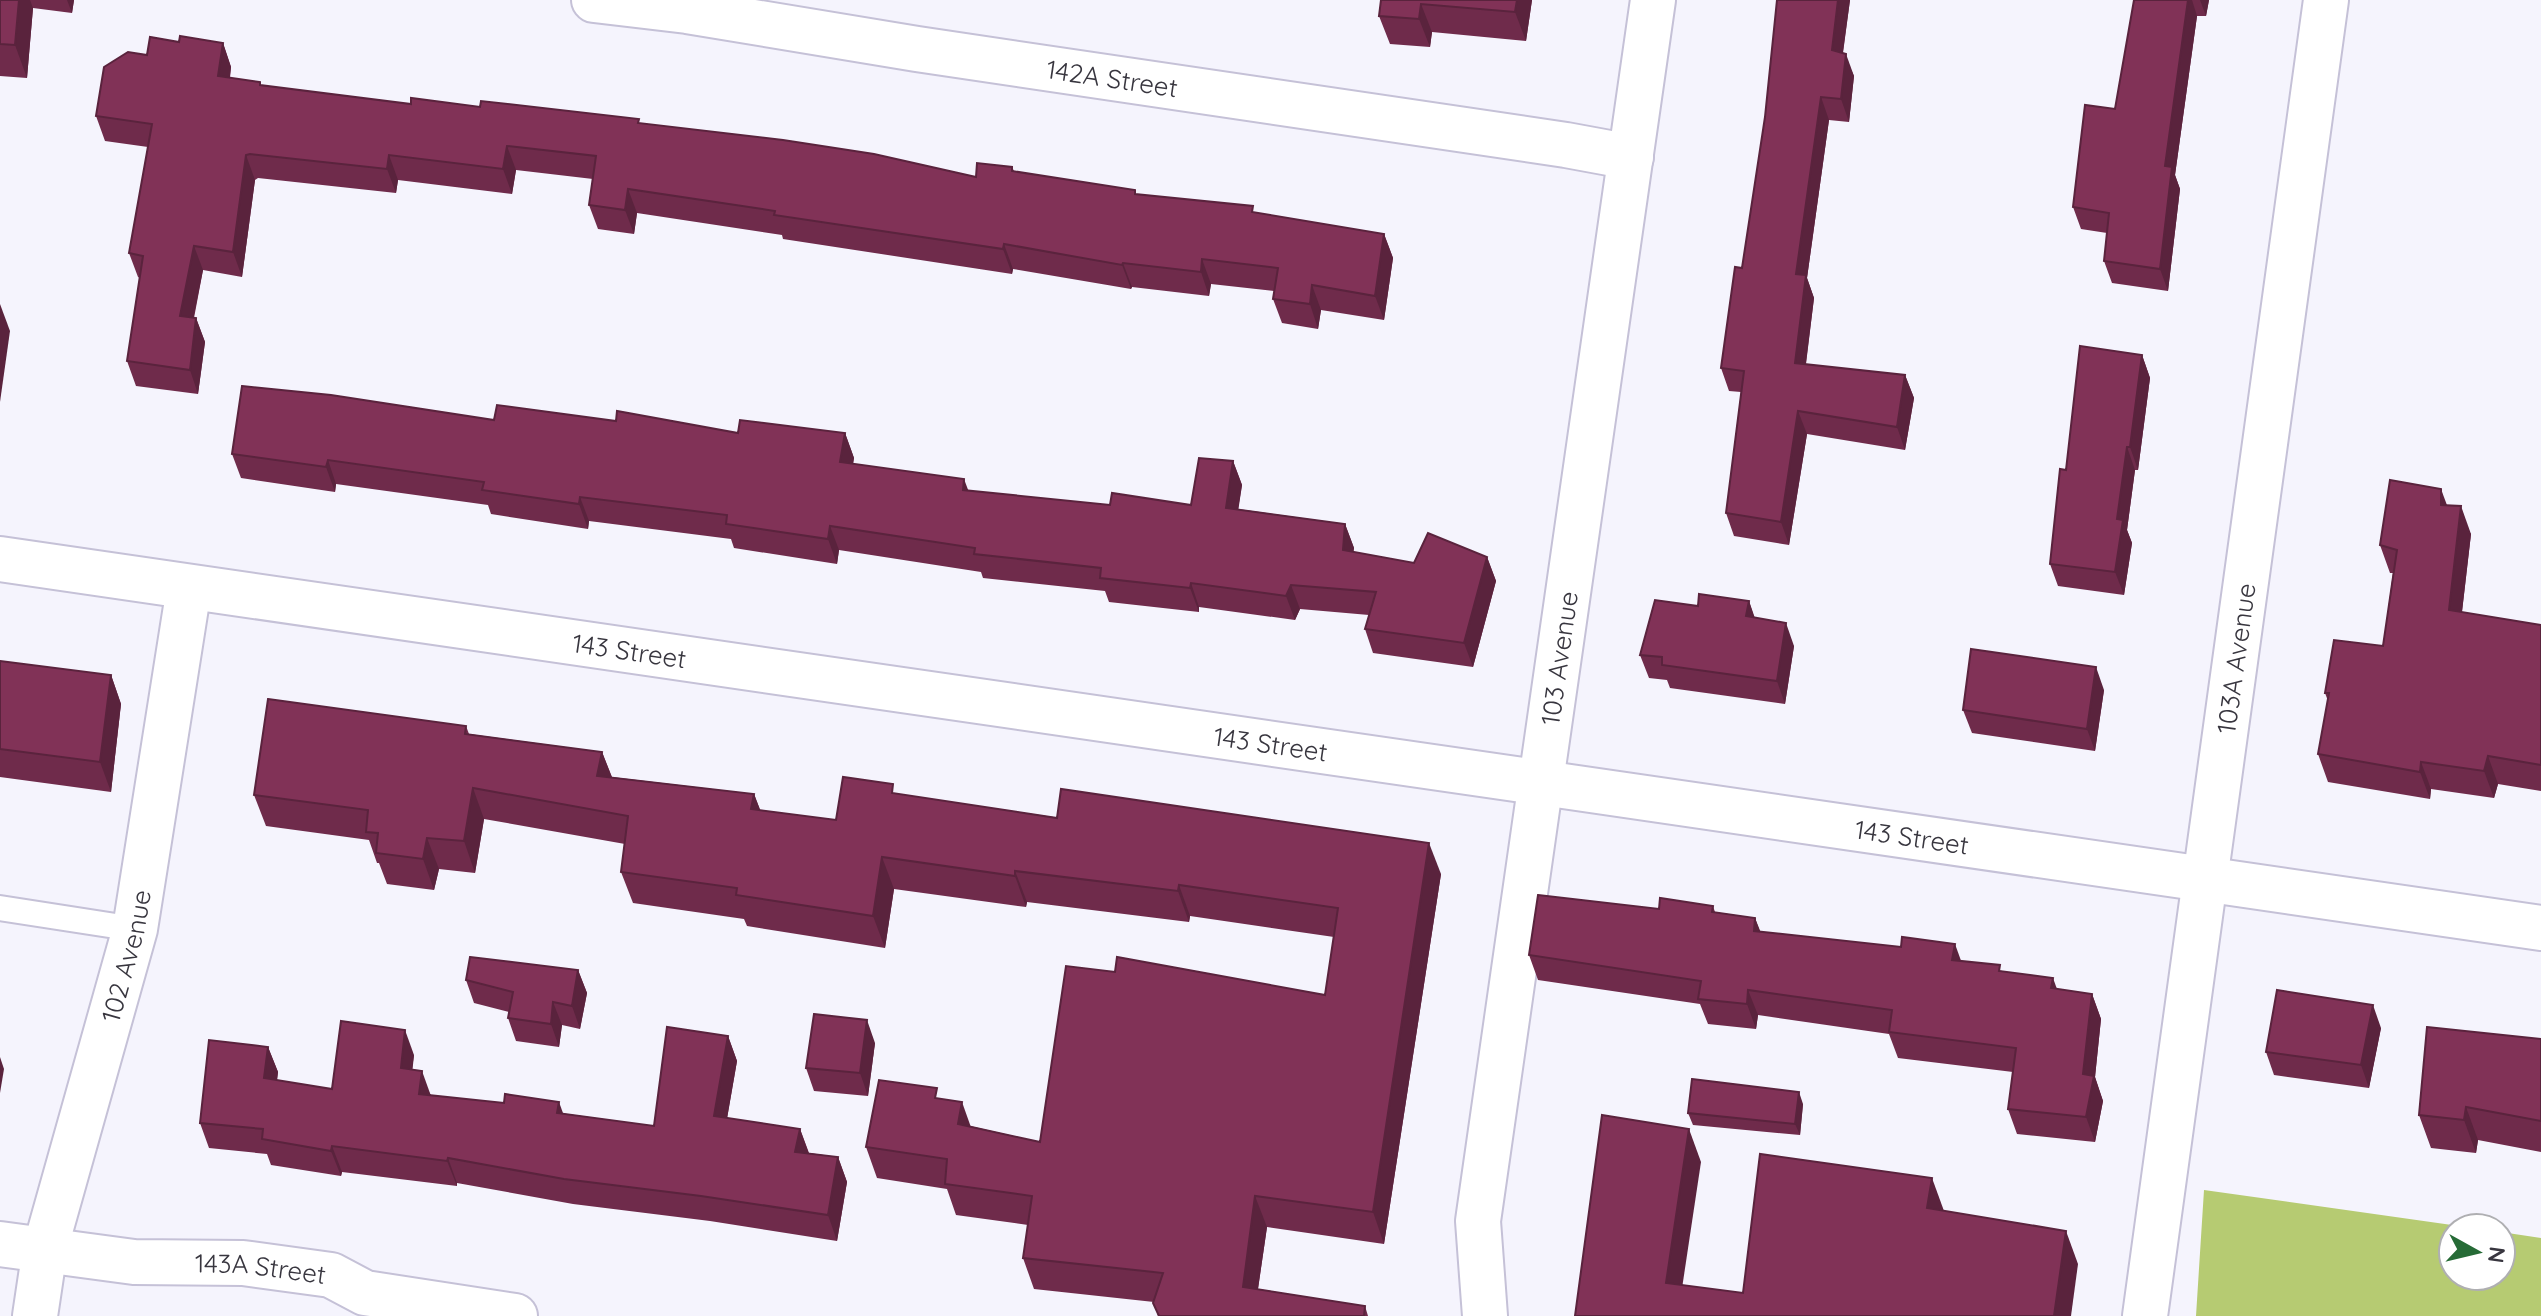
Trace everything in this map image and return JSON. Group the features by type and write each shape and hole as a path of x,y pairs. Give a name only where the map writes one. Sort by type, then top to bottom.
{"street":[{"name":"142A Street","path":"594,0 687,11 917,49 1550,142 1631,157"},
{"name":"103 Avenue","path":"1485,1316 1478,1221 1653,0"},
{"name":"103A Avenue","path":"2145,1316 2326,0"},
{"name":"143 Street","path":"0,559 2541,928"},
{"name":"102 Avenue","path":"35,1316 45,1249 135,929 189,588"},
{"name":"143A Street","path":"0,1244 134,1262 243,1263 331,1275 365,1293 515,1316"}],"lane":[{"path":"0,908 135,929"}],"green space":[{"path":"2204,1190 2437,1223 2437,1292 2517,1292 2517,1234 2541,1238 2541,1316 2196,1316"}],"building":[{"path":"0,0 19,0 15,45 0,44"},
{"path":"1381,0 1517,0 1515,12 1421,4 1419,19 1379,16"},
{"path":"1777,0 1838,0 1832,50 1846,54 1841,99 1821,97 1796,274 1806,275 1795,363 1905,375 1897,427 1798,411 1781,522 1726,513 1744,371 1721,368 1735,267 1742,268 1765,117"},
{"path":"2134,0 2188,0 2165,166 2172,167 2160,269 2104,261 2109,213 2073,207 2085,105 2115,109"},
{"path":"180,36 223,43 218,76 260,82 260,85 411,104 411,98 480,107 481,101 639,119 638,123 874,154 976,177 977,163 1012,167 1012,171 1135,190 1135,194 1253,206 1252,212 1384,234 1375,296 1312,285 1310,304 1273,299 1278,268 1202,259 1201,272 1122,265 1004,244 1003,249 774,215 775,211 628,189 625,210 589,205 596,156 507,146 503,169 389,155 387,169 250,154 246,155 233,252 194,246 180,316 196,318 190,370 127,361 143,256 129,253 152,124 96,116 104,67 128,52 147,55 150,37 179,42"},
{"path":"2080,346 2142,355 2117,519 2123,520 2115,572 2050,564 2060,469 2066,470"},
{"path":"242,386 331,395 494,420 497,405 616,421 617,411 738,433 740,420 845,433 840,462 964,479 963,490 1110,505 1112,493 1191,505 1199,458 1233,461 1226,508 1345,524 1343,550 1414,563 1428,533 1487,557 1464,643 1365,629 1376,592 1291,585 1286,596 1191,583 1190,588 1100,578 1101,568 974,554 975,548 830,526 828,539 726,524 727,515 580,497 579,504 482,490 484,482 328,460 326,467 232,454"},
{"path":"2390,480 2441,489 2441,505 2461,506 2449,610 2541,625 2541,765 2488,756 2484,771 2421,762 2420,772 2318,754 2329,693 2325,693 2334,640 2383,646 2397,550 2380,545"},
{"path":"1699,594 1749,601 1746,616 1786,623 1777,681 1662,665 1662,657 1640,655 1655,600 1698,606"},
{"path":"1971,649 2096,667 2087,729 1963,710"},
{"path":"0,661 111,675 100,762 0,749"},
{"path":"268,699 466,726 465,734 602,752 597,776 754,794 751,809 836,820 843,777 893,784 892,793 1057,818 1061,789 1429,843 1373,1212 1255,1196 1243,1287 1365,1306 1364,1316 1159,1316 1153,1303 1163,1273 1023,1258 1032,1196 945,1184 947,1159 866,1147 879,1080 937,1088 935,1098 962,1102 958,1124 1040,1142 1066,966 1115,972 1117,957 1325,995 1338,908 1179,885 1178,891 1015,871 1015,876 882,857 873,916 736,895 737,888 621,872 628,816 473,788 464,841 427,838 423,859 376,853 378,833 366,832 368,810 254,795"},
{"path":"1538,895 1659,909 1660,898 1713,906 1712,912 1755,918 1754,931 1901,947 1902,937 1955,944 1952,960 2000,965 1999,971 2053,978 2051,988 2092,994 2083,1074 2094,1076 2086,1117 2008,1109 2016,1048 1889,1032 1892,1010 1748,990 1747,1004 1698,999 1701,981 1529,955"},
{"path":"470,957 578,970 572,1006 553,1002 551,1024 508,1018 513,992 466,980"},
{"path":"2277,990 2373,1005 2361,1065 2266,1052"},
{"path":"814,1014 867,1020 860,1073 806,1068"},
{"path":"341,1021 405,1030 401,1068 422,1071 419,1094 504,1103 505,1094 559,1102 557,1113 654,1126 667,1027 728,1036 714,1116 800,1129 795,1152 838,1157 828,1215 564,1179 448,1158 447,1161 332,1146 331,1151 262,1139 263,1129 200,1123 209,1040 268,1047 264,1078 332,1089"},
{"path":"2427,1027 2541,1039 2541,1121 2466,1107 2464,1120 2419,1115"},
{"path":"1692,1079 1799,1092 1795,1124 1688,1113"},
{"path":"1602,1115 1689,1129 1666,1283 1743,1293 1760,1154 1932,1178 1927,1208 2066,1231 2054,1316 1575,1316"}]}
